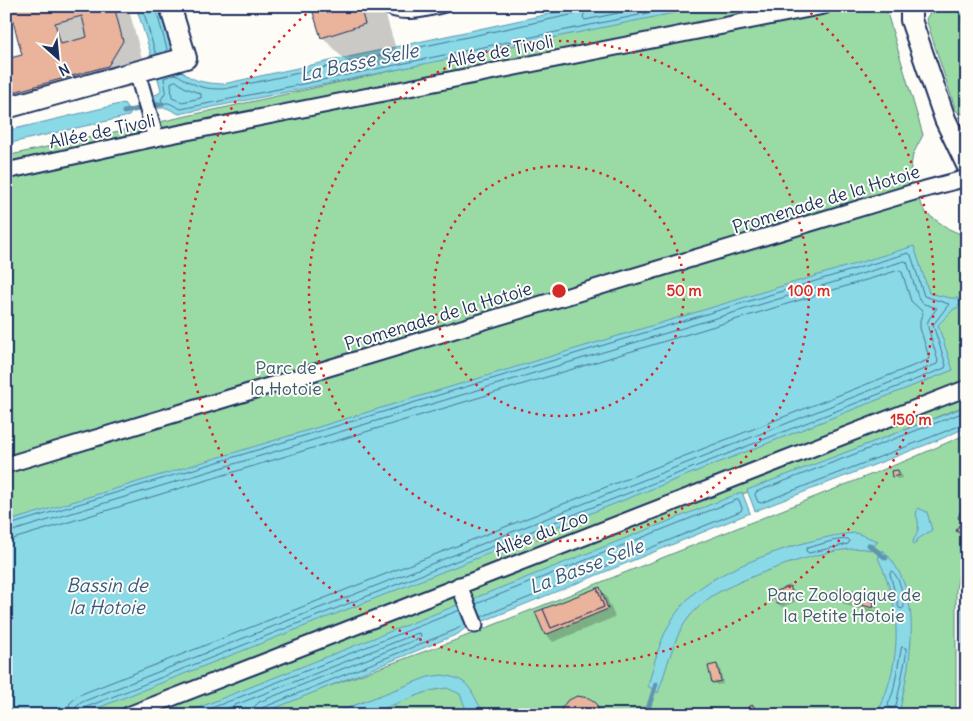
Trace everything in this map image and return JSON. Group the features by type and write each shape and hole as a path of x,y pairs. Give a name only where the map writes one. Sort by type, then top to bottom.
{"street":[{"path":"6,108 145,71 186,58 170,6"},
{"name":"Allée de Tivoli","path":"6,171 156,138 824,6"},
{"path":"911,6 912,20 946,119 967,165"},
{"path":"145,71 150,116 156,138"},
{"name":"Promenade de la Hotoie","path":"6,465 914,192 967,178"},
{"name":"Allée du Zoo","path":"128,715 967,388"},
{"path":"459,585 475,625"}],"lane":[{"path":"383,6 389,10 414,14 447,6"}],"green space":[{"name":"Parc de la Hotoie","path":"684,6 885,6 923,135 913,154 909,179 927,214 949,229 967,237 967,405 186,715 6,715 6,156"},
{"path":"934,6 967,6 967,116 956,111 926,19"},
{"name":"Parc Zoologique de la Petite Hotoie","path":"967,434 967,544 963,551 956,590 956,715 250,715 456,640 910,459"}],"water":[{"path":"136,6 159,6 174,54 153,61"},
{"name":"La Basse Selle","path":"586,6 708,6 179,114 167,108 158,108 154,95 158,94 161,90 157,75 179,68 194,79 223,84"},
{"path":"958,6 967,6 967,37"},
{"path":"124,103 131,113 129,116 6,144 6,131"},
{"name":"Bassin de la Hotoie","path":"914,246 929,293 958,298 960,304 938,325 953,370 80,715 6,715 6,522"},
{"path":"967,406 967,427 941,439 755,511 747,490"},
{"name":"La Basse Selle","path":"742,492 750,513 258,715 180,715"},
{"path":"918,508 927,512 932,530 918,539 914,545 913,541 918,528 916,514"},
{"path":"856,533 878,541 871,550 837,551 790,563 726,588 712,596 684,624 675,643 658,693 648,686 658,651 668,626 680,608 695,592 728,572 772,553 818,539"},
{"path":"883,550 896,568 905,587 910,607 910,650 899,714 879,710 892,672 896,634 892,596 878,558"},
{"path":"967,562 967,715 963,715 962,602"},
{"path":"442,675 453,677 466,684 486,715 468,715 460,694 447,688 429,691 367,715 329,715 428,677"}],"building":[{"path":"9,6 114,6 123,41 108,66 14,92 6,59 22,55","holes":["82,16 87,37 61,44 55,23"]},
{"path":"311,6 360,6 365,24 321,38"},
{"path":"6,64 13,88 6,90"},
{"path":"898,470 899,475 892,477 891,471"},
{"path":"962,508 967,510 964,521 958,518"},
{"path":"959,525 963,527 960,533 956,531"},
{"path":"790,586 794,598 777,604 773,592"},
{"path":"600,587 608,609 545,635 535,612 543,609 551,628 604,607 597,588"},
{"path":"597,588 604,607 551,628 543,609"},
{"path":"839,588 868,596 867,600 874,602 873,608 836,598"},
{"path":"868,596 875,598 874,602 867,600"},
{"path":"717,664 721,681 712,683 708,666"},
{"path":"577,696 589,698 596,703 600,715 562,715 561,709 567,701"},
{"path":"753,705 757,711 752,714 748,707"}],"waterway":[{"path":"124,112 162,104"},
{"path":"869,545 886,558"},
{"path":"646,715 656,684"}]}
